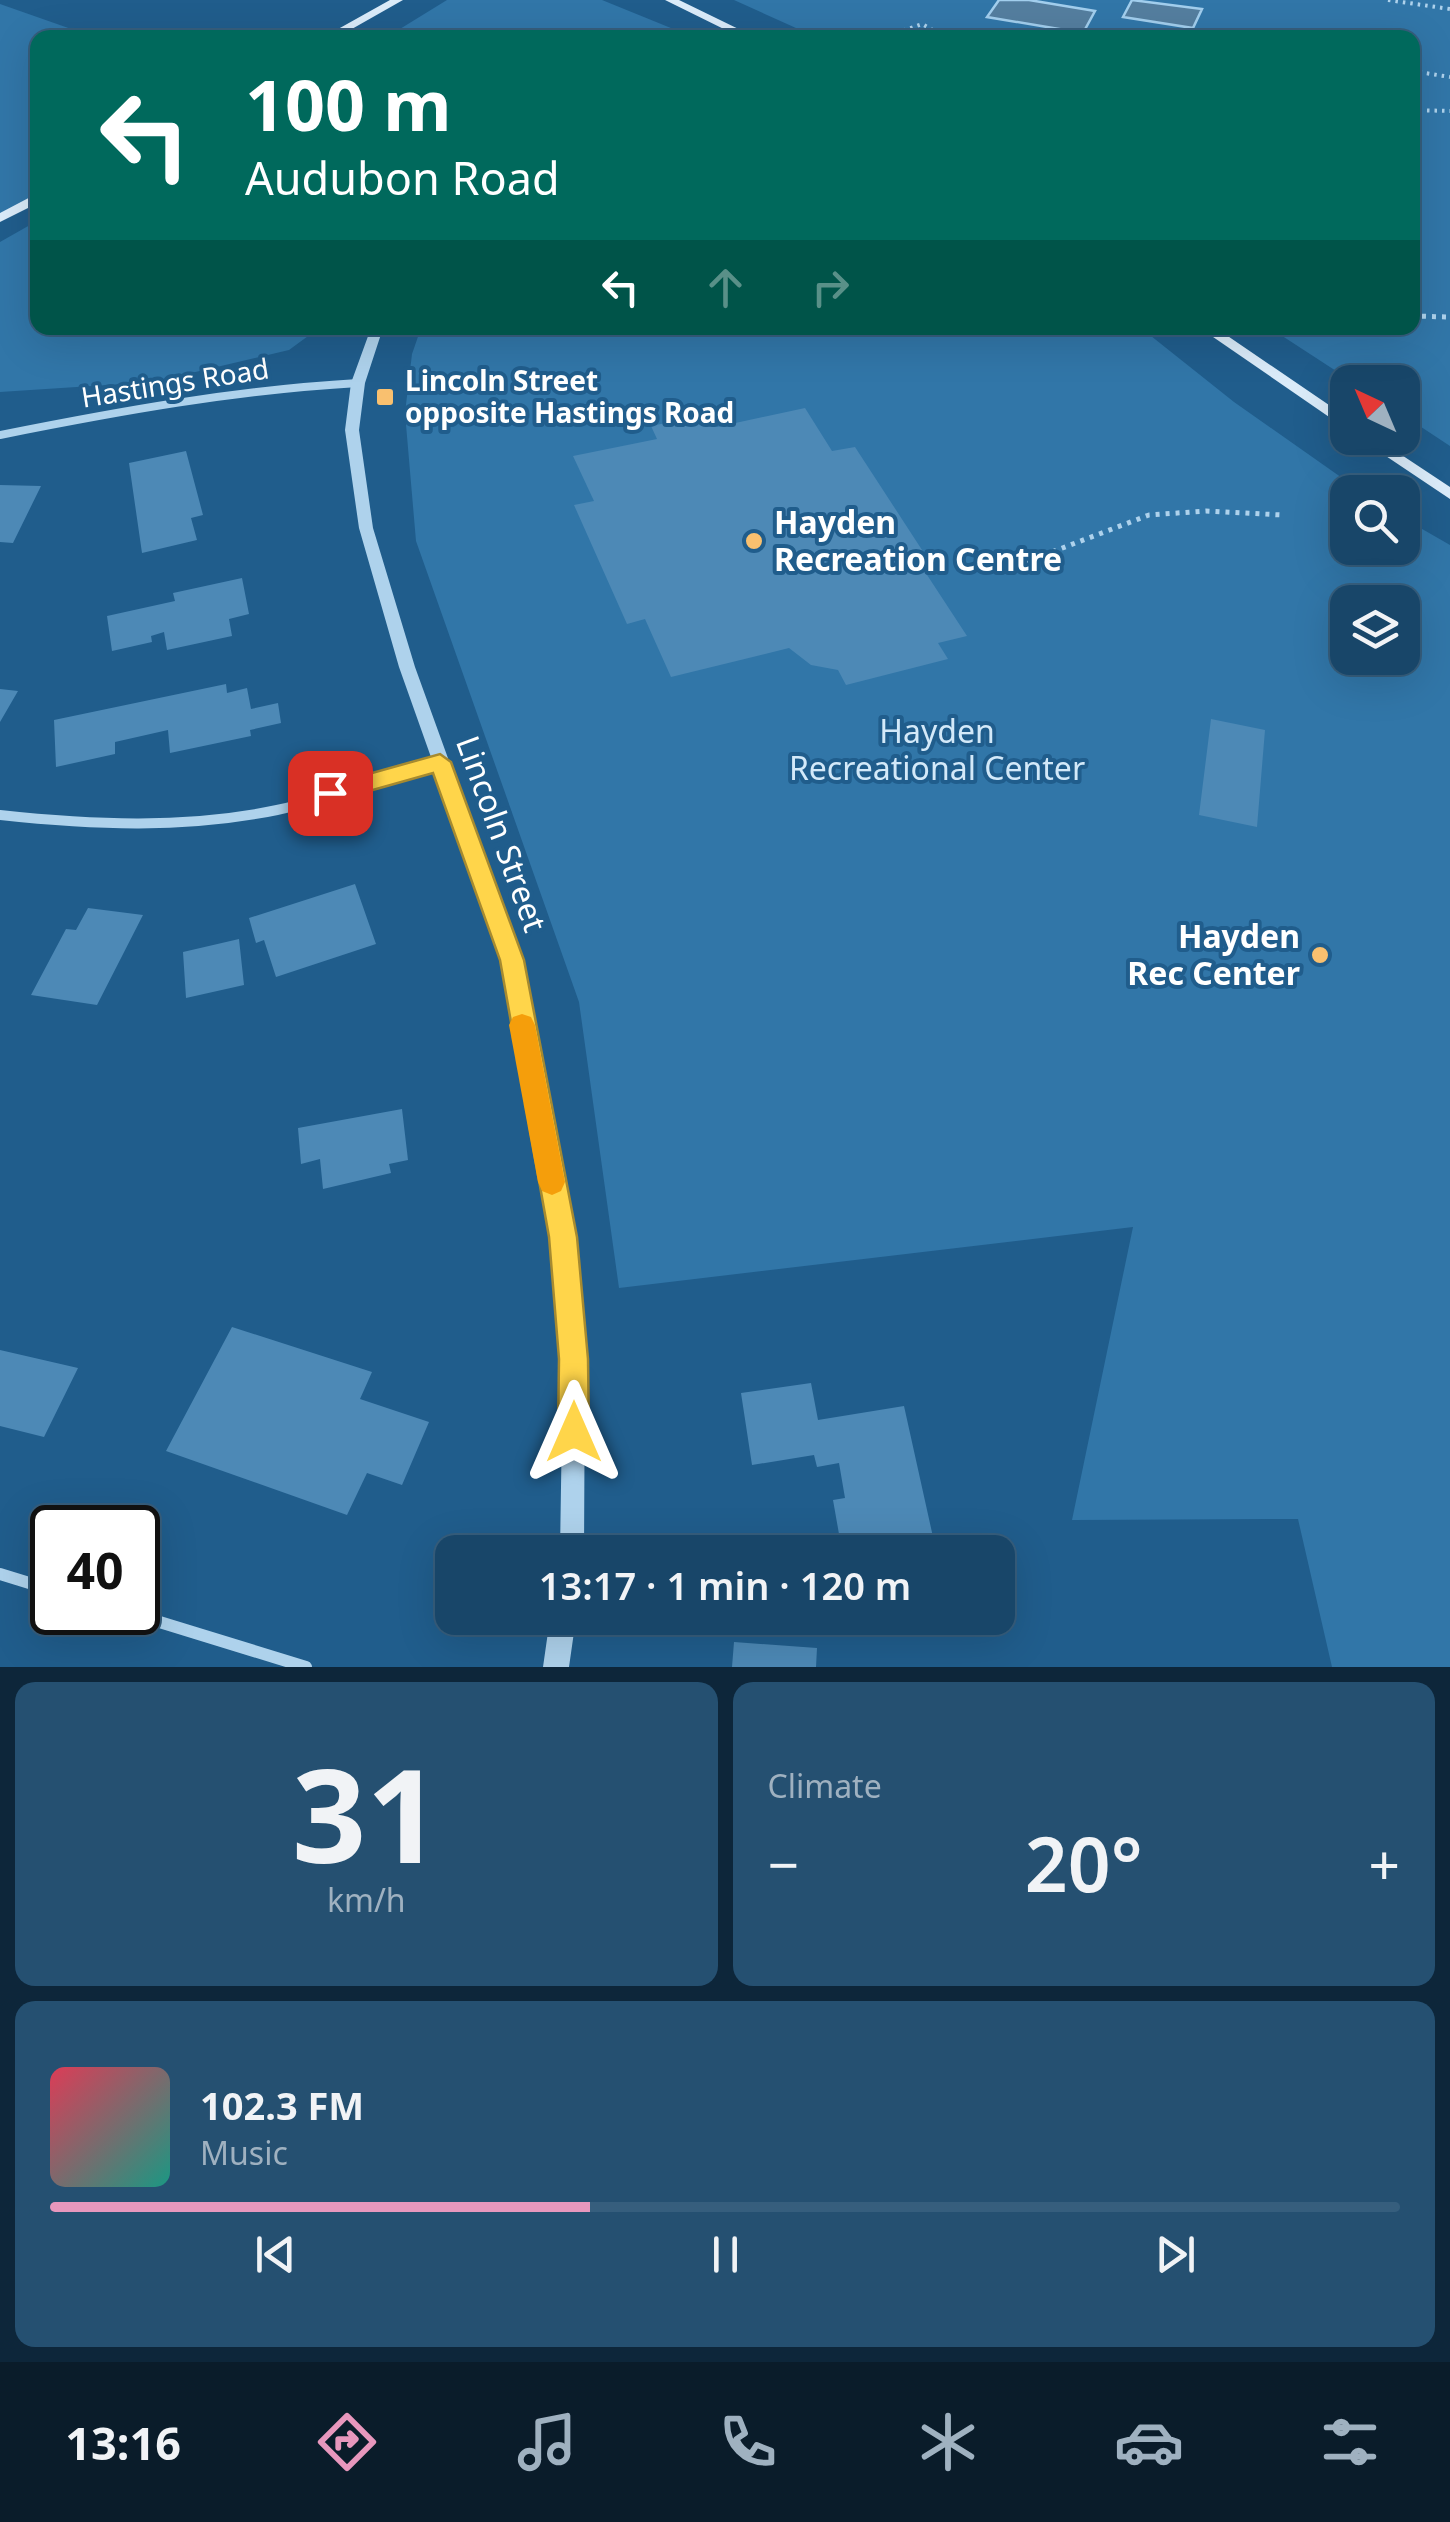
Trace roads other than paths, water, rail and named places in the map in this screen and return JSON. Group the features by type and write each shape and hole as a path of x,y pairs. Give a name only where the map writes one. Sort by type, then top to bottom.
{"main road":[{"path":"342,30 398,0"},
{"path":"670,0 735,30"},
{"path":"0,218 30,201"},
{"path":"1217,335 1330,413"},
{"path":"1392,455 1450,494"}],"street":[{"name":"Lincoln Street","path":"375,335 358,384 352,430 366,528 407,668 512,960 563,1237 574,1359 572,1535"},
{"name":"Hastings Road","path":"0,436 172,401 265,388 358,384"},
{"path":"0,815 130,824 256,814 440,762"},
{"path":"0,1574 30,1583"},
{"path":"160,1622 306,1667"},
{"path":"556,1667 561,1635"}],"place":[{"name":"Lincoln Street opposite Hastings Road","path":"385,397"},
{"name":"Hayden Recreation Centre","path":"754,541"},
{"name":"Hayden Rec Center","path":"1320,955"}],"park label":[{"name":"Hayden Recreational Center","path":"937,750"}]}
